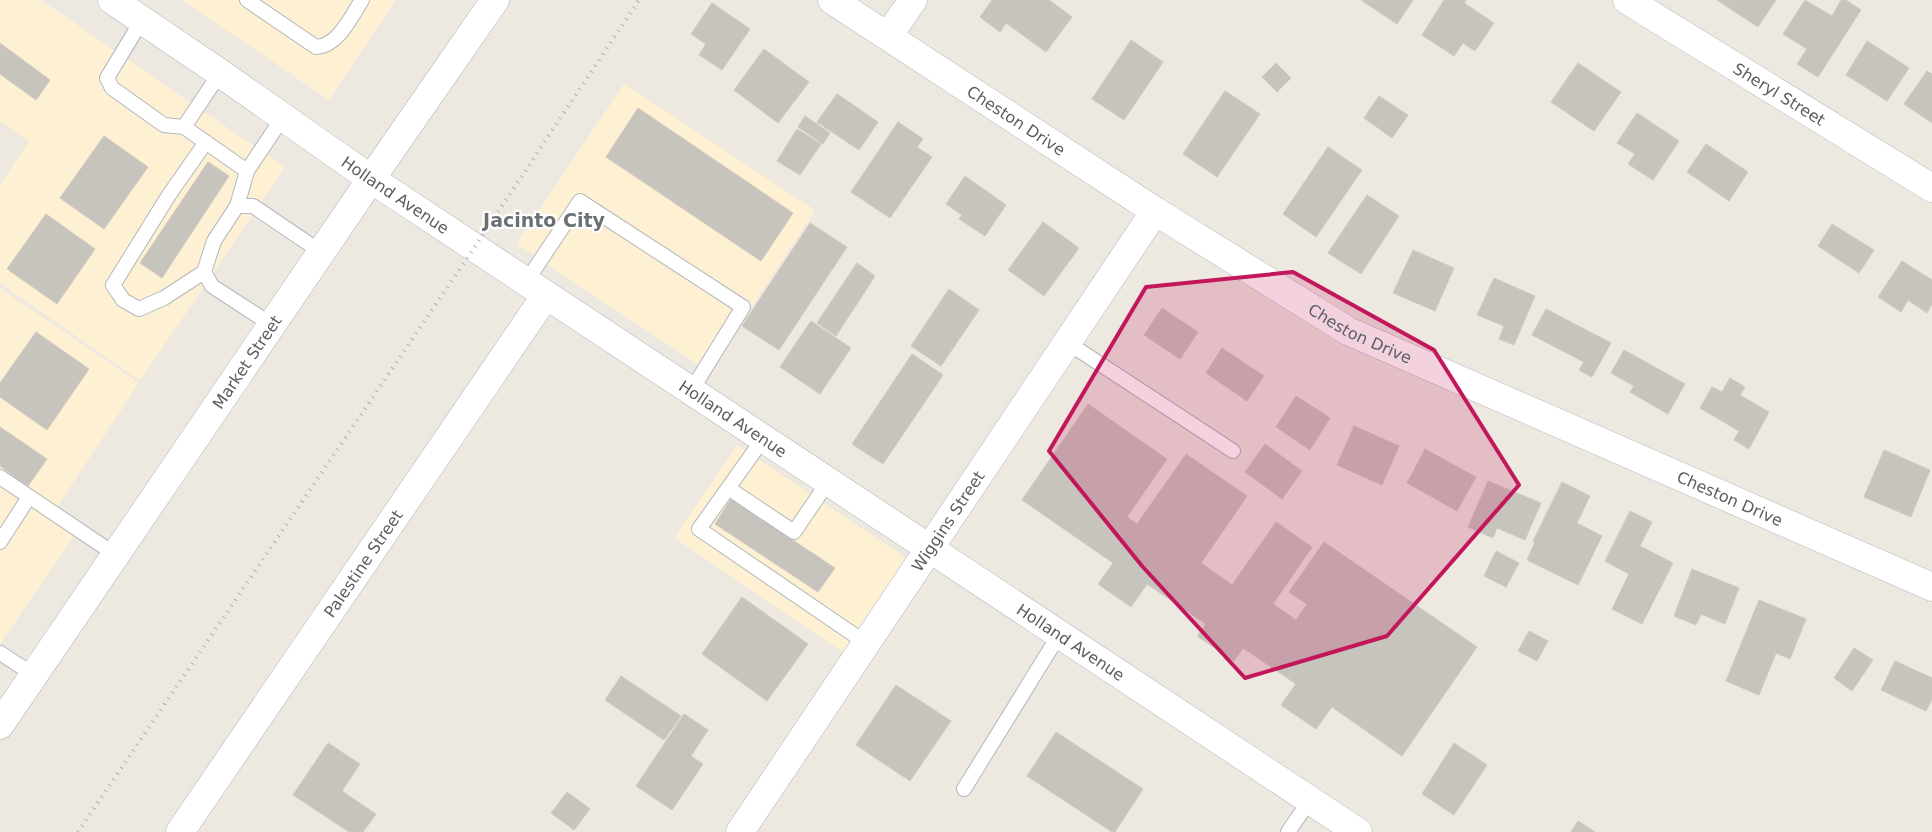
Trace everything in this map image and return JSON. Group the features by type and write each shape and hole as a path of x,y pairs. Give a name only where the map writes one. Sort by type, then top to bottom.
{"street":[{"name":"Market Street","path":"0,725 370,179 495,0"},
{"name":"Cheston Drive","path":"832,0 1155,211 1348,331 1932,587"},
{"path":"888,36 913,0"},
{"name":"Sheryl Street","path":"1627,0 1932,188"},
{"name":"Holland Avenue","path":"129,8 370,179 1358,832"},
{"name":"Wiggins Street","path":"740,832 1155,211"},
{"name":"Palestine Street","path":"180,832 536,288"}],"lane":[{"path":"247,0 316,47 326,47 338,35 362,0"},
{"path":"129,8 107,78 112,88 164,125 184,127 247,171"},
{"path":"184,127 220,72"},
{"path":"206,142 169,195 113,286 123,300 139,309 164,298 204,272 214,241 237,206 247,171 283,117"},
{"path":"536,288 580,201 743,307 691,391"},
{"path":"237,206 252,206 321,252"},
{"path":"204,272 212,286 272,325"},
{"path":"1068,343 1233,451"},
{"path":"763,439 699,529 866,644"},
{"path":"0,478 116,555"},
{"path":"728,488 794,532 828,482"},
{"path":"0,542 30,497"},
{"path":"964,788 1059,635"},
{"path":"0,652 34,676"},
{"path":"1288,832 1310,800"}],"highlighted area":[{"path":"1293,272 1434,350 1519,485 1387,636 1245,678 1142,566 1049,451 1146,287"}],"shaded area":[{"path":"0,0 41,0 285,167 140,381 0,283 0,185 29,141 0,121"},
{"path":"182,0 396,0 329,100"},
{"path":"624,84 815,210 709,372 516,244"},
{"path":"0,288 139,383 51,516 76,533 0,644"},
{"path":"737,445 906,558 843,652 674,538"}],"building":[{"path":"992,0 1049,0 1072,17 1046,52 1006,23 1000,32 980,17"},
{"path":"1361,0 1413,0 1397,24"},
{"path":"1444,0 1466,0 1464,3 1494,23 1475,51 1463,43 1454,56 1422,35"},
{"path":"1717,0 1776,0 1758,27"},
{"path":"1805,0 1832,16 1841,0 1846,0 1861,10 1818,77 1797,64 1807,49 1783,34"},
{"path":"712,3 750,29 722,70 699,55 706,44 691,34"},
{"path":"1131,40 1163,62 1124,120 1092,99"},
{"path":"1867,41 1909,68 1887,101 1846,75"},
{"path":"0,43 50,80 36,100 0,74"},
{"path":"764,49 809,82 778,123 734,90"},
{"path":"1276,63 1291,78 1277,92 1262,77"},
{"path":"1578,63 1621,92 1594,131 1551,102"},
{"path":"1927,71 1932,74 1932,123 1904,104"},
{"path":"1225,91 1260,114 1217,177 1183,154"},
{"path":"837,94 878,122 859,150 817,122"},
{"path":"1379,96 1408,115 1392,138 1364,118"},
{"path":"638,108 793,213 761,261 606,157"},
{"path":"1637,113 1679,141 1653,180 1628,164 1635,154 1617,143"},
{"path":"805,116 830,133 823,144 798,127"},
{"path":"898,122 923,139 917,147 932,157 890,218 851,192"},
{"path":"797,129 821,144 800,175 777,161"},
{"path":"104,136 148,167 104,229 60,198"},
{"path":"1706,144 1748,172 1729,201 1687,172"},
{"path":"1328,147 1362,170 1316,237 1283,214"},
{"path":"208,162 229,176 162,278 140,263"},
{"path":"965,176 1006,205 985,236 959,219 962,215 946,204"},
{"path":"1367,195 1399,216 1361,274 1328,253"},
{"path":"46,214 95,249 57,304 7,269"},
{"path":"1043,222 1079,248 1044,296 1008,270"},
{"path":"810,223 847,247 779,350 742,326"},
{"path":"1832,224 1874,250 1859,273 1818,246"},
{"path":"1413,250 1454,268 1435,311 1393,293"},
{"path":"1902,261 1932,280 1932,304 1927,313 1908,300 1901,312 1878,297"},
{"path":"857,263 875,276 836,336 817,323"},
{"path":"1494,278 1535,296 1514,345 1499,339 1504,326 1477,315"},
{"path":"949,289 979,310 941,366 911,346"},
{"path":"1162,308 1198,332 1180,359 1144,335"},
{"path":"1546,309 1611,343 1592,377 1579,370 1584,362 1532,335"},
{"path":"811,321 851,348 820,394 780,367"},
{"path":"36,332 89,369 47,430 0,397 0,383"},
{"path":"1222,348 1264,376 1247,401 1206,373"},
{"path":"1624,350 1685,384 1668,414 1630,392 1634,386 1611,373"},
{"path":"912,354 943,375 883,464 852,444"},
{"path":"1730,378 1745,387 1740,395 1769,412 1749,449 1734,440 1739,431 1700,408 1712,387 1722,392"},
{"path":"1296,396 1330,418 1310,450 1276,427"},
{"path":"1088,404 1167,459 1127,517 1137,524 1186,454 1247,496 1201,563 1232,585 1276,522 1312,547 1273,604 1296,620 1307,604 1289,592 1324,542 1477,647 1402,756 1332,707 1316,729 1281,705 1296,684 1243,648 1234,661 1197,636 1206,624 1147,584 1131,607 1098,584 1113,563 1022,500"},
{"path":"1354,426 1399,446 1382,485 1337,465"},
{"path":"0,427 47,459 28,486 0,466"},
{"path":"1265,444 1302,471 1282,499 1245,472"},
{"path":"1425,449 1476,477 1457,511 1407,483"},
{"path":"1884,450 1930,470 1911,517 1864,497"},
{"path":"1488,481 1541,503 1525,540 1497,528 1493,538 1468,527"},
{"path":"1562,482 1590,496 1577,523 1602,536 1578,585 1527,560 1535,542 1533,541"},
{"path":"731,499 835,568 818,592 715,524"},
{"path":"1630,511 1652,522 1640,546 1673,563 1642,624 1612,609 1629,574 1605,561"},
{"path":"1496,551 1519,563 1506,587 1484,576"},
{"path":"1692,569 1739,588 1725,624 1701,614 1696,625 1674,616"},
{"path":"742,597 808,644 767,701 702,654"},
{"path":"1759,600 1806,619 1790,659 1776,653 1759,695 1726,681"},
{"path":"1529,631 1548,641 1537,661 1518,651"},
{"path":"1854,648 1873,660 1852,691 1834,678"},
{"path":"1895,661 1932,678 1932,699 1926,711 1881,690"},
{"path":"621,676 681,716 664,740 605,700"},
{"path":"896,685 951,721 910,781 856,745"},
{"path":"684,714 708,730 691,756 703,764 672,810 636,786"},
{"path":"1056,732 1143,789 1115,832 1112,832 1027,776"},
{"path":"328,743 360,764 342,791 376,814 363,832 349,832 293,795"},
{"path":"1454,743 1487,765 1454,815 1422,794"},
{"path":"567,792 590,809 574,830 551,813"},
{"path":"1578,821 1595,832 1571,832"}],"railway":[{"path":"78,832 474,248 639,0"}],"district":[{"name":"Jacinto City","path":"544,220"}]}
